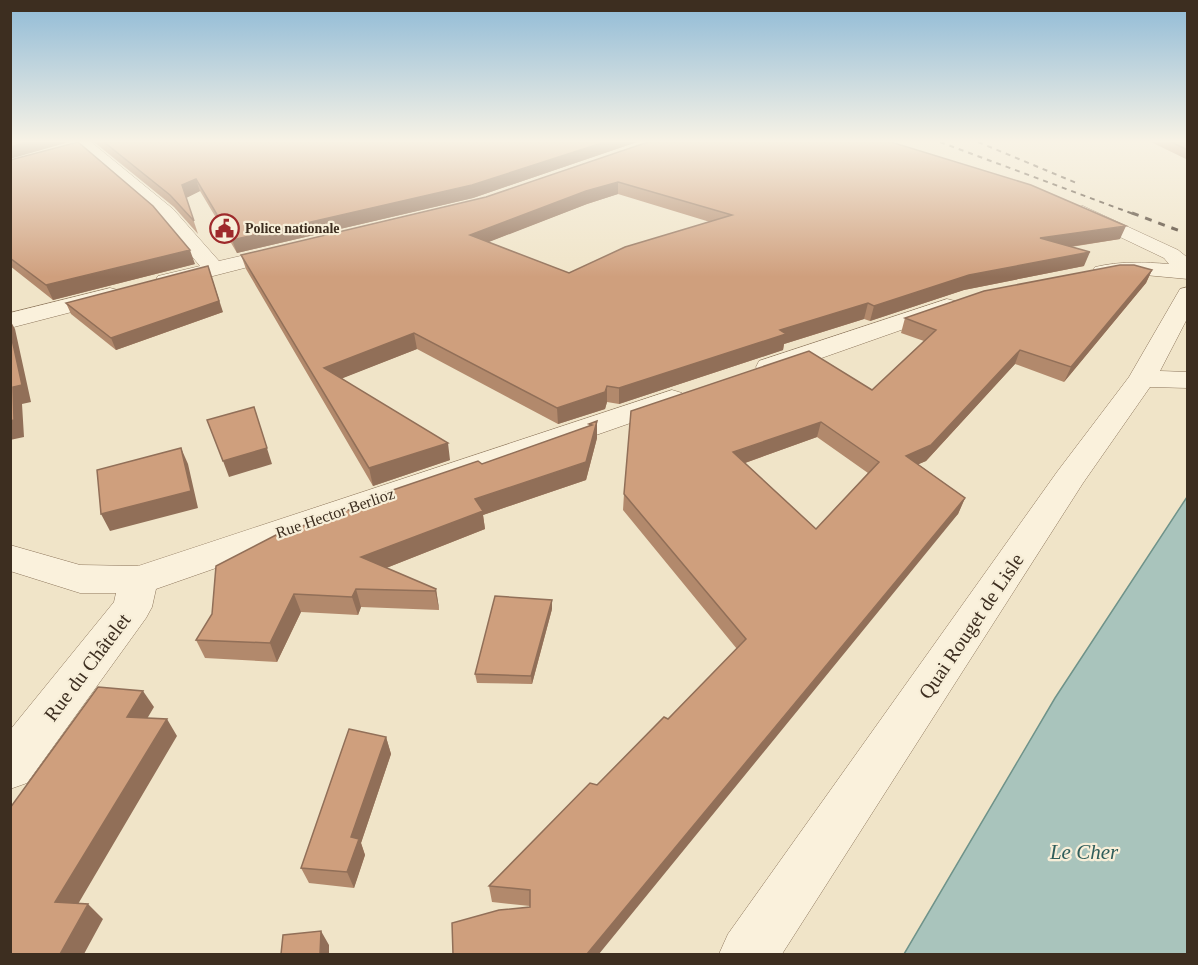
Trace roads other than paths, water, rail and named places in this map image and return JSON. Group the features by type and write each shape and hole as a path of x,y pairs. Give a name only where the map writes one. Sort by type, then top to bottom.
{"street":[{"path":"133,187 166,213 213,268"},
{"path":"1066,204 1171,254 1188,272"},
{"path":"146,286 306,246"},
{"path":"1079,276 1134,268 1188,272"},
{"path":"10,321 123,292"},
{"name":"Quai Rouget de Lisle","path":"748,954 807,871 1070,479 1142,379 1188,294"},
{"path":"748,374 974,297"},
{"path":"1142,379 1188,380"},
{"name":"Rue Hector Berlioz","path":"139,580 703,389"},
{"path":"10,558 80,579 139,580"},
{"name":"Rue du Châtelet","path":"10,767 132,606 139,580"}],"water":[{"name":"Le Cher","path":"1187,497 1187,954 904,954 1055,698"}],"railway":[{"path":"1061,187 1136,215"},
{"path":"1132,213 1180,231"}],"place":[{"name":"Police nationale","path":"224,228"}]}
